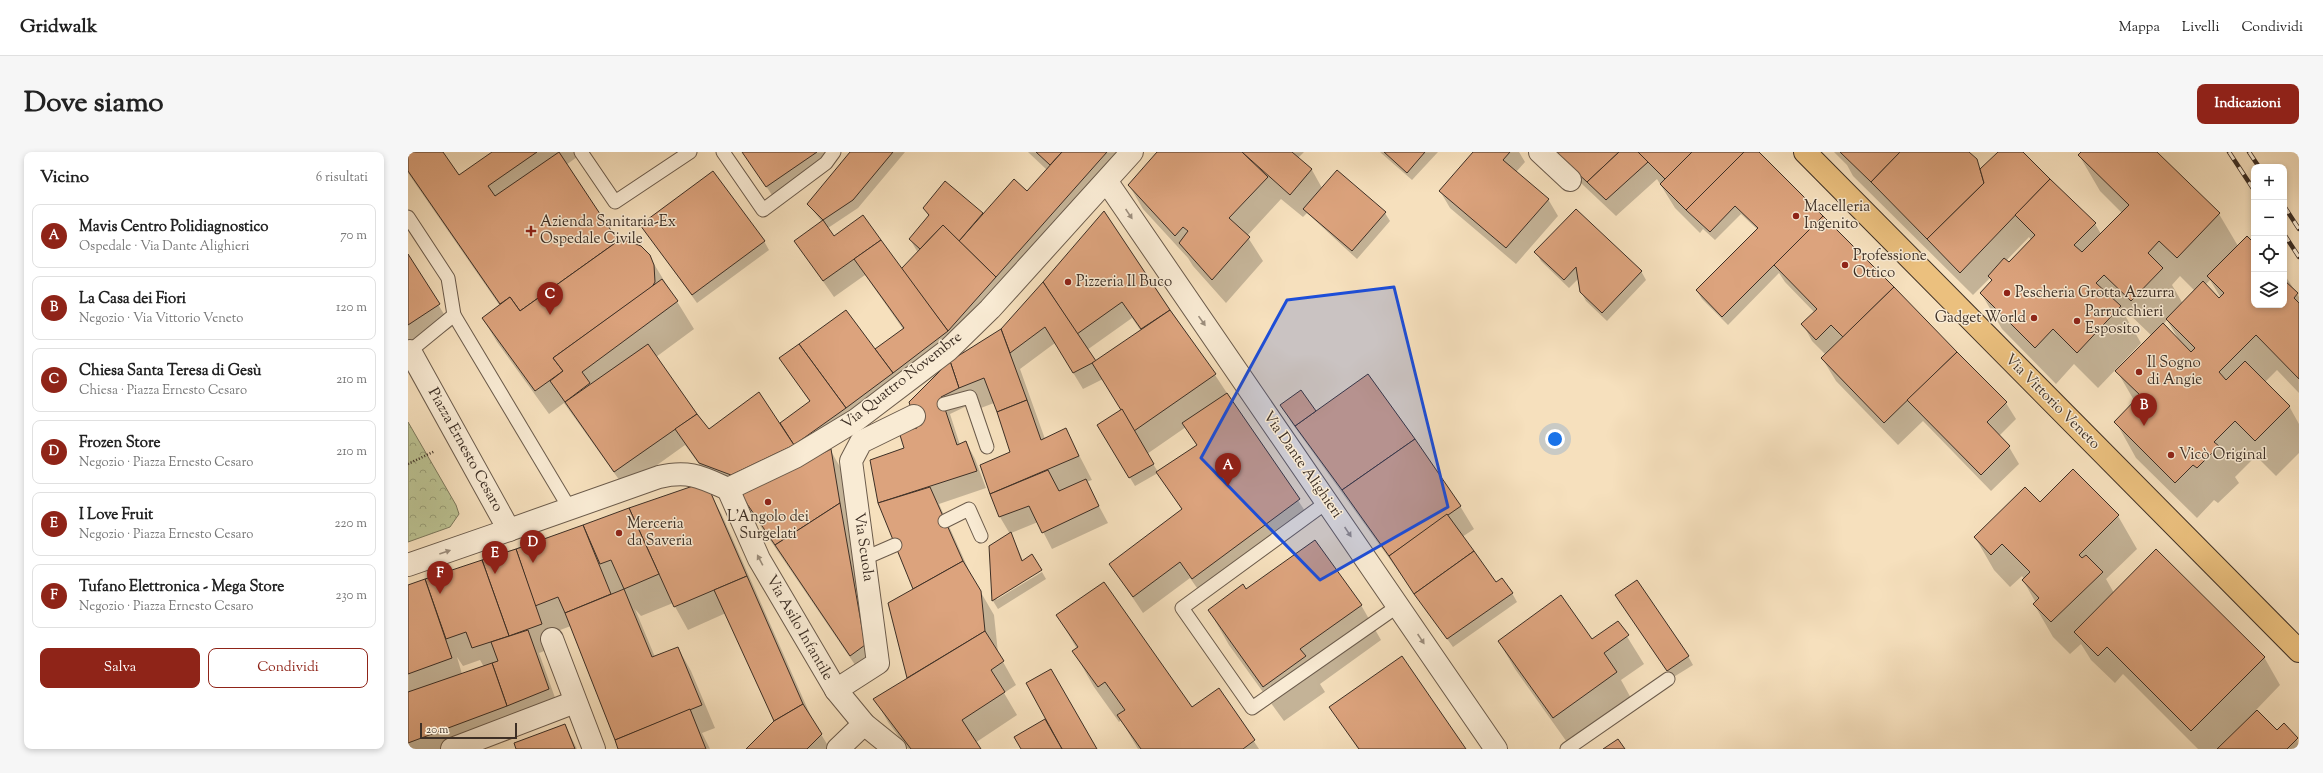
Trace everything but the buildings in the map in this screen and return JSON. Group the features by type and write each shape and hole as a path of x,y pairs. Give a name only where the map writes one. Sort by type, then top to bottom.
{"main road":[{"name":"Via Vittorio Veneto","path":"1805,152 2299,651"}],"street":[{"name":"Via Quattro Novembre","path":"728,489 795,457 856,420 948,350 990,309 1107,182 1132,152"},
{"path":"1540,152 1570,180"},
{"name":"Via Dante Alighieri","path":"1107,182 1496,749"},
{"name":"Piazza Ernesto Cesaro","path":"409,352 509,530"},
{"name":"Via Scuola","path":"836,690 878,663 851,461 861,442 914,416"},
{"name":"Piazza Ernesto Cesaro","path":"408,565 659,477 679,473 698,475 728,489"},
{"name":"Via Asilo Infantile","path":"728,489 759,559 836,690 864,724 895,749"},
{"path":"552,639 594,749"},
{"path":"452,749 575,702"},
{"path":"838,749 864,724"}],"lane":[{"path":"581,152 616,202 690,152"},
{"path":"723,152 763,210 826,163 834,152"},
{"path":"408,217 448,278 454,315 570,509"},
{"path":"409,352 454,315"},
{"path":"944,404 970,397 987,447"},
{"path":"1327,502 1182,608 1252,708 1398,606"},
{"path":"945,520 969,509 981,536"},
{"path":"865,558 895,545"},
{"path":"1568,749 1668,679"}],"highlighted area":[{"path":"1394,287 1448,507 1320,580 1201,458 1287,300"}],"green space":[{"path":"408,422 456,505 459,514 450,527 408,542"}],"railway":[{"path":"2229,152 2251,185"},
{"path":"2249,152 2257,164"},
{"path":"2287,211 2299,229"},
{"path":"2285,236 2299,257"}],"place":[{"name":"Macelleria Ingenito","path":"1796,216"},
{"name":"Azienda Sanitaria-Ex Ospedale Civile","path":"531,231"},
{"name":"Professione Ottico","path":"1845,265"},
{"name":"Pizzeria Il Buco","path":"1068,282"},
{"name":"Pescheria Grotta Azzurra","path":"2007,293"},
{"name":"Chiesa Santa Teresa di Gesù","path":"550,315"},
{"name":"Gadget World","path":"2034,318"},
{"name":"Parrucchieri Esposito","path":"2077,321"},
{"name":"Il Sogno di Angie","path":"2139,372"},
{"name":"La Casa dei Fiori","path":"2144,426"},
{"name":"Vicò Original","path":"2171,455"},
{"name":"Mavis Centro Polidiagnostico","path":"1228,486"},
{"name":"L'Angolo dei Surgelati","path":"768,502"},
{"name":"Merceria da Saveria","path":"619,533"},
{"name":"Frozen Store","path":"533,563"},
{"name":"I Love Fruit","path":"495,574"},
{"name":"Tufano Elettronica - Mega Store","path":"440,594"}]}
